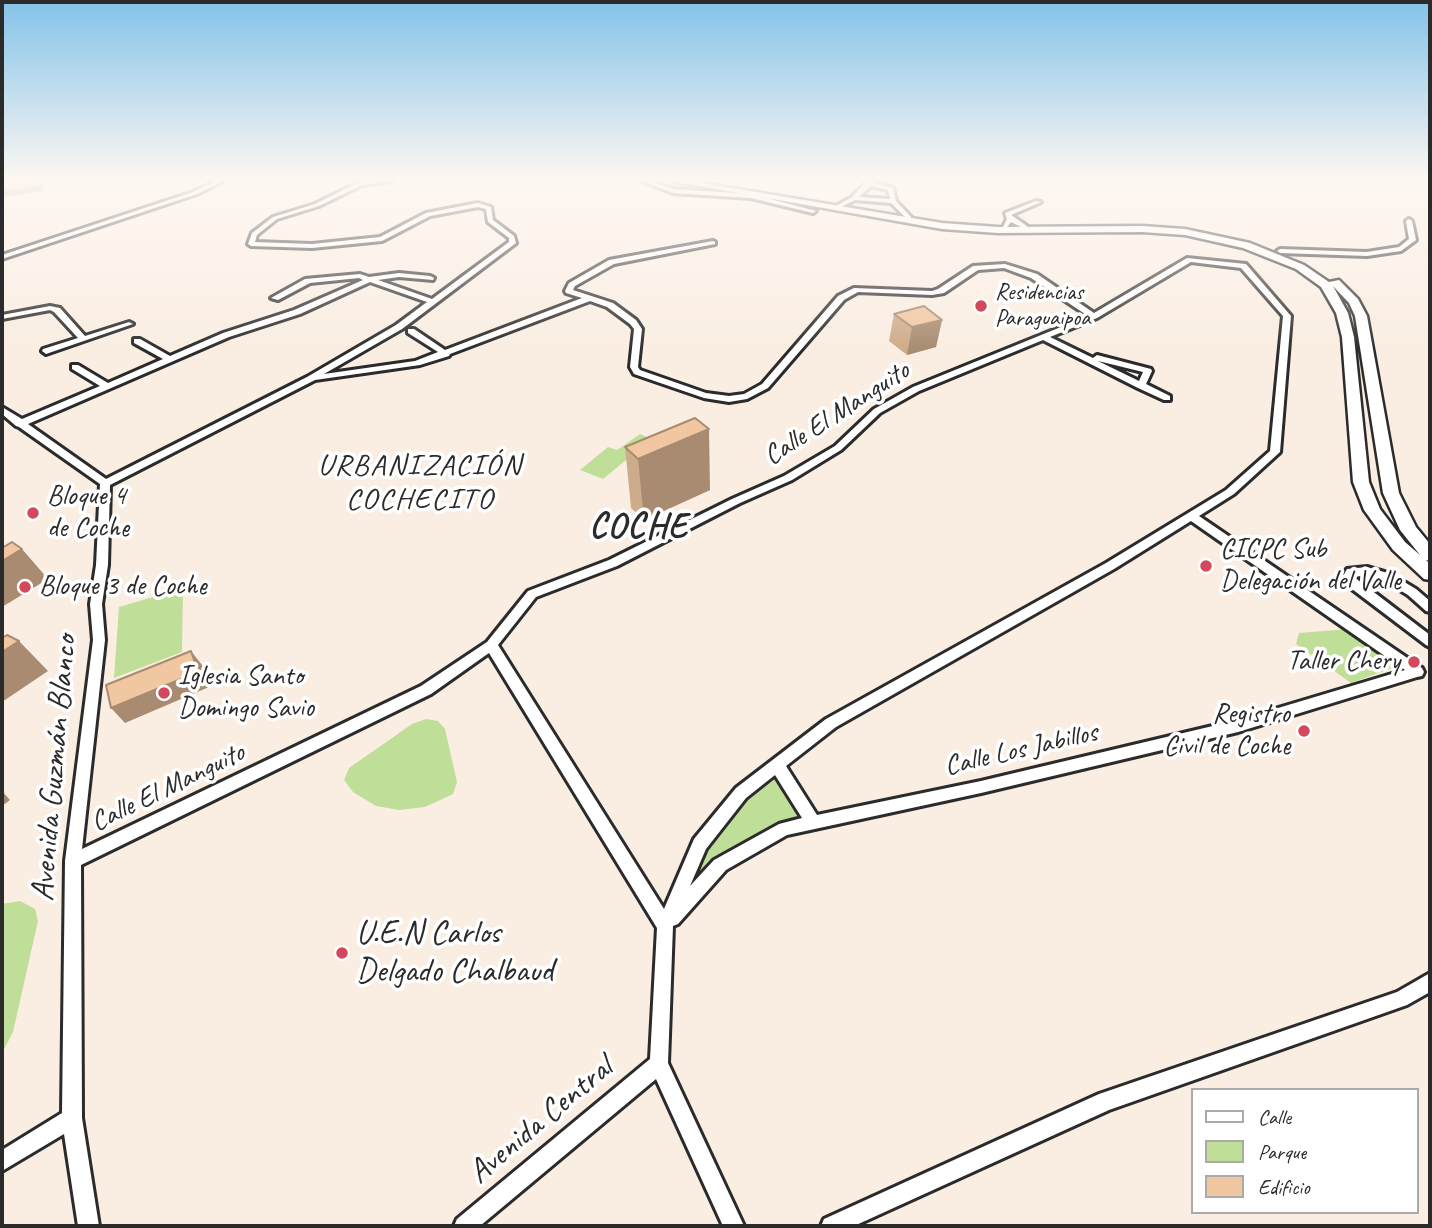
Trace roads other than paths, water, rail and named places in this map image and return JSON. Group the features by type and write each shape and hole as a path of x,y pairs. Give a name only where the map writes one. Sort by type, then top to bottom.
{"main road":[{"path":"1212,238 1245,245 1300,267 1326,285 1342,313 1348,337 1361,482 1372,510 1399,546 1430,574"},
{"path":"1240,238 1280,251 1333,280 1358,309 1388,482 1402,520 1430,555"}],"street":[{"path":"2,257 58,238"},
{"path":"253,238 251,244 300,247 383,238"},
{"path":"2,410 105,483 310,379 399,327 513,243 512,238"},
{"path":"1280,251 1367,254 1401,249 1413,238"},
{"path":"713,243 606,264 569,288 570,294 610,305 638,329 634,367 637,372 704,396 729,399 747,396 765,386 841,298 857,290 873,288 932,293 949,286 976,268 1005,266 1025,271 1094,316"},
{"name":"Calle El Manguito","path":"73,861 426,690 491,645 532,594 613,563 788,478 838,447 877,411 916,389 1094,316 1190,260 1238,265"},
{"path":"734,1226 659,1065 665,926 700,844 741,793 831,723 1110,566 1192,516 1230,492 1275,452 1287,316 1250,271 1238,265"},
{"path":"19,424 226,335 297,312 373,278 399,275 430,278"},
{"path":"275,298 306,281 360,276 373,278 431,301"},
{"path":"335,278 338,293"},
{"path":"310,379 400,367 446,354 587,299"},
{"path":"2,317 50,308 57,310 83,339"},
{"path":"46,351 129,324"},
{"path":"411,331 446,354"},
{"path":"1043,337 1167,398"},
{"path":"136,341 170,359"},
{"path":"1076,354 1144,369 1149,373 1141,386"},
{"path":"75,367 107,386"},
{"name":"Avenida Guzmán Blanco","path":"89,1226 72,1118 73,861 99,640 96,604 102,565 105,483"},
{"name":"Calle Los Jabillos","path":"665,926 720,865 784,829 981,787 1238,726 1417,672 1192,516"},
{"path":"1430,608 1387,577 1367,571 1351,572 1348,578 1430,642"},
{"path":"491,645 665,926"},
{"path":"777,765 814,823"},
{"path":"831,1226 1106,1101 1401,999 1430,982"},
{"name":"Avenida Central","path":"464,1226 659,1065"},
{"path":"2,1161 72,1118"}],"place":[{"name":"Residencias Paraguaipoa","path":"981,306"},
{"name":"Bloque 4 de Coche","path":"33,513"},
{"name":"CICPC Sub Delegación del Valle","path":"1206,566"},
{"name":"Bloque 3 de Coche","path":"25,587"},
{"name":"Taller Chery","path":"1414,662"},
{"name":"Iglesia Santo Domingo Savio","path":"164,693"},
{"name":"Registro Civil de Coche","path":"1304,731"},
{"name":"U.E.N Carlos Delgado Chalbaud","path":"342,953"}],"district":[{"name":"URBANIZACIÓN COCHECITO","path":"420,483"},
{"name":"COCHE","path":"639,528"}]}
